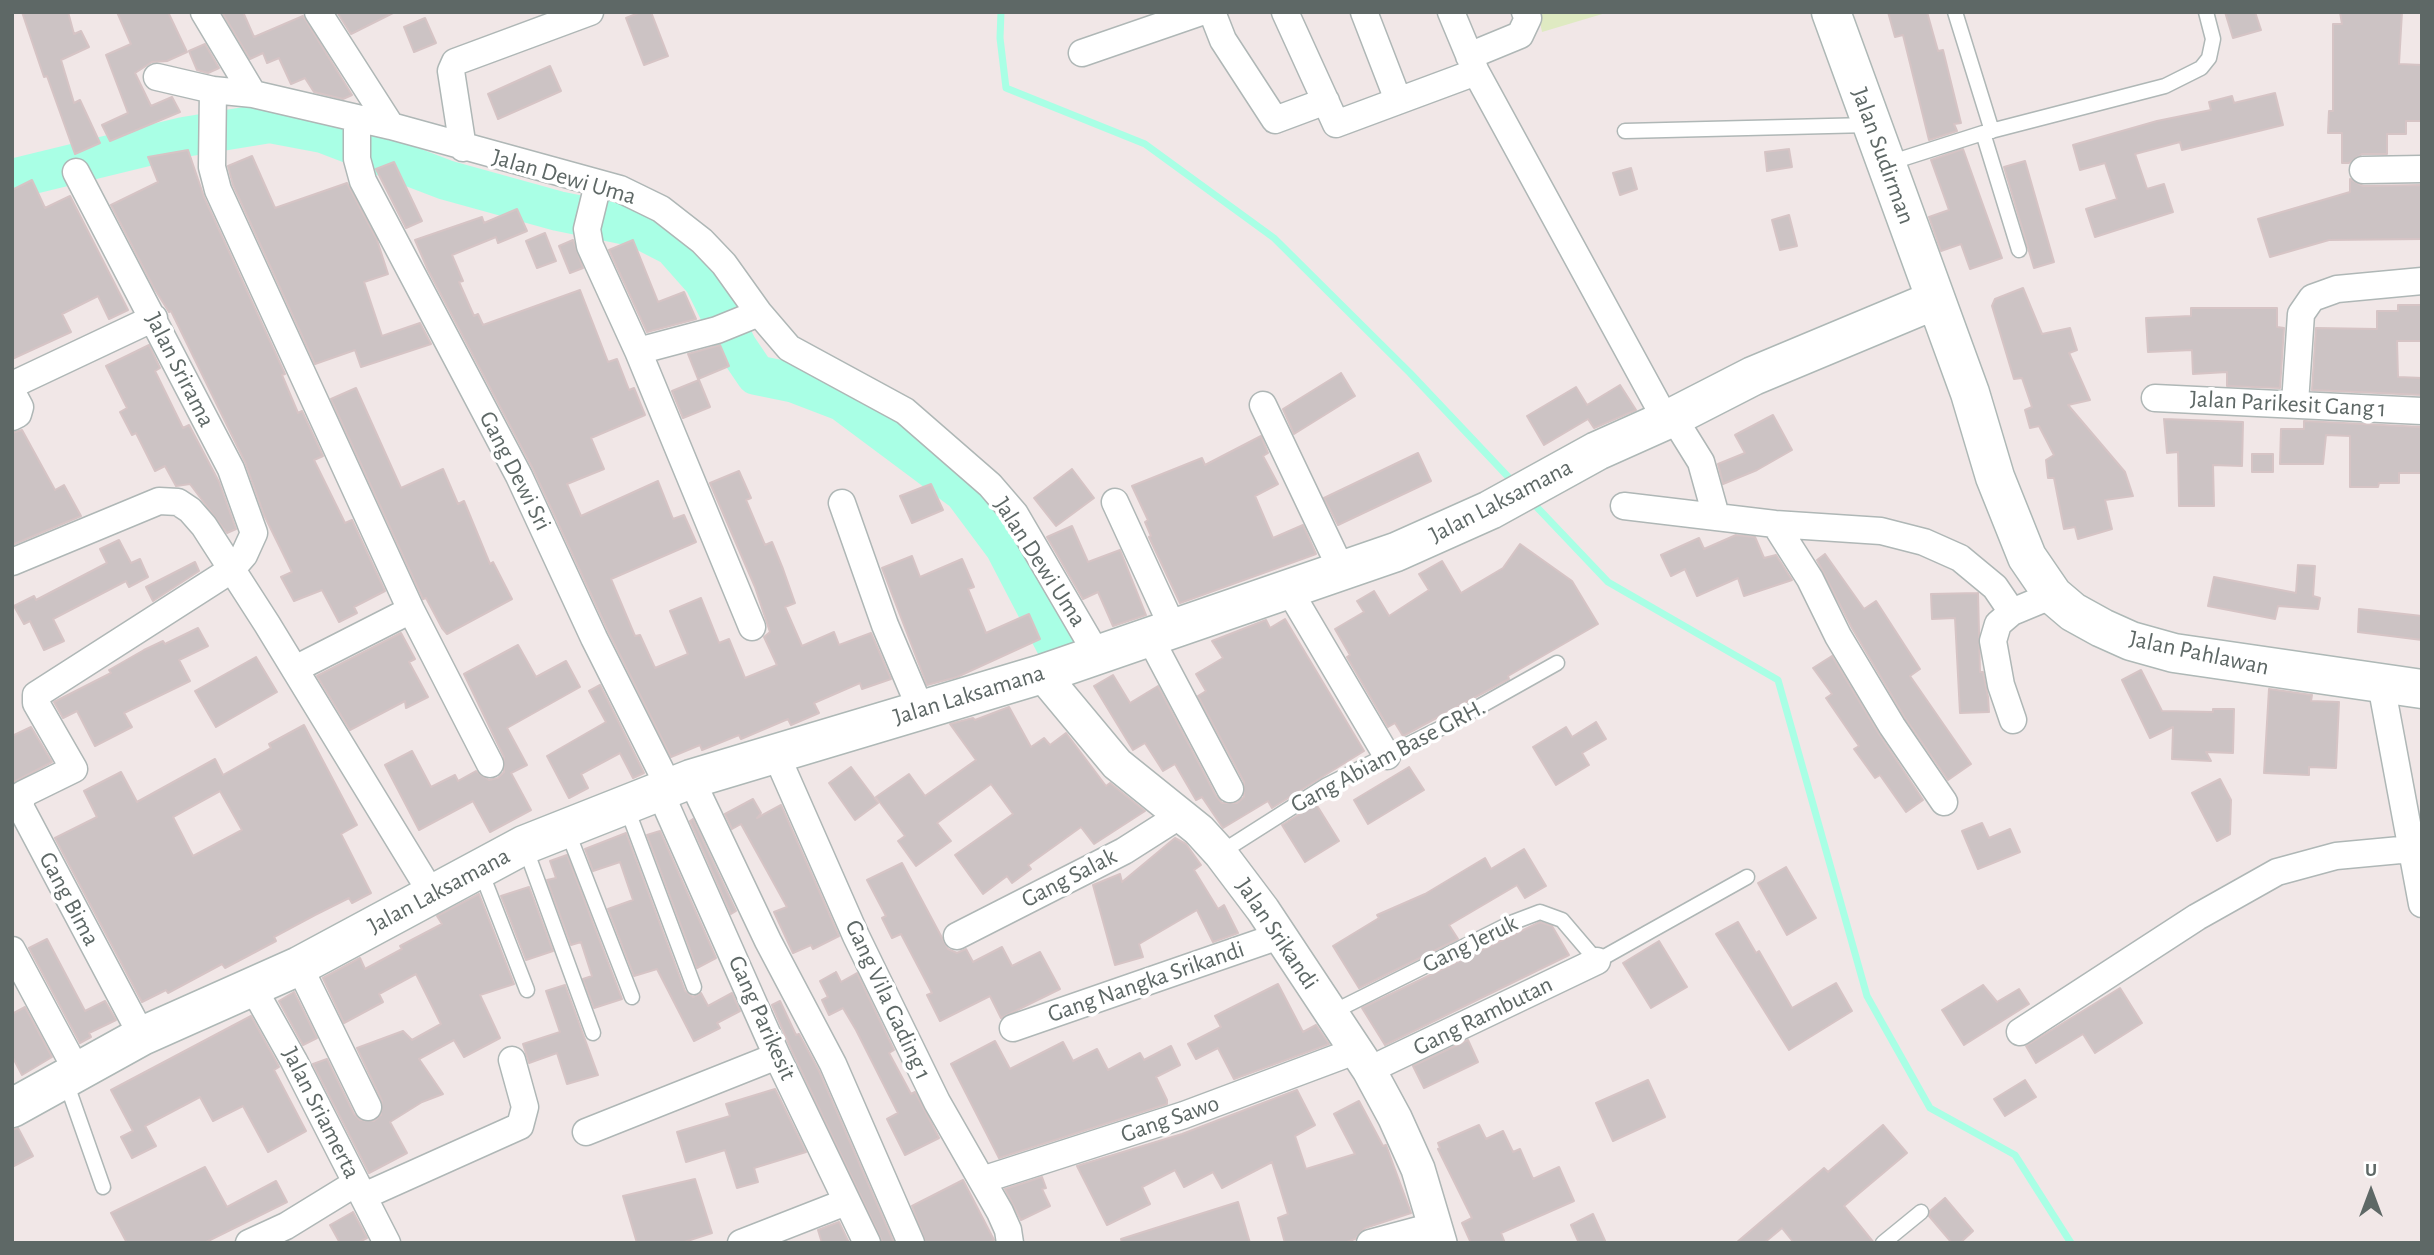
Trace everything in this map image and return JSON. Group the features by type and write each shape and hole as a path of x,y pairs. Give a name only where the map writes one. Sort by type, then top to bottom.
{"main road":[{"name":"Jalan Sudirman","path":"1832,12 1935,300"},
{"name":"Jalan Laksamana","path":"12,1108 142,1036 299,965 524,845 661,791 775,752 1098,656 1396,552 1490,510 1597,451 1670,419 1753,376 1935,300"},
{"name":"Jalan Pahlawan","path":"1935,300 1970,393 2004,499 2027,556 2053,595 2073,612 2102,628 2174,653 2422,690"}],"street":[{"path":"204,12 253,94"},
{"path":"318,12 391,126"},
{"path":"463,148 451,71 455,62 590,12"},
{"path":"1082,53 1201,12"},
{"path":"1212,12 1223,40 1275,120 1326,101"},
{"path":"1286,12 1336,124 1398,100 1472,64 1520,36 1528,18 1525,12"},
{"path":"1364,12 1398,100"},
{"path":"1451,12 1472,64 1670,419 1701,462 1716,516"},
{"name":"Jalan Dewi Uma","path":"157,77 213,101 253,94 357,137 391,126 463,148 592,206 636,196 678,221 724,264 739,322 905,411 990,485 1015,514 1098,656"},
{"path":"213,101 213,154 218,190 411,610 490,764"},
{"name":"Gang Dewi Sri","path":"357,137 363,181 397,251 519,476 661,791"},
{"path":"2363,170 2422,169"},
{"name":"Jalan Srirama","path":"76,172 231,469 251,519 254,533 251,543 231,570"},
{"path":"592,206 590,246 638,351 752,626"},
{"path":"2295,403 2301,314 2312,298 2337,289 2422,281"},
{"path":"12,385 154,318"},
{"path":"638,351 739,322"},
{"path":"12,392 20,412 12,417"},
{"name":"Jalan Parikesit Gang 1","path":"2155,398 2422,411"},
{"path":"1263,405 1342,570"},
{"path":"12,562 159,501 178,502 204,526 432,894"},
{"path":"1115,502 1161,633 1230,789"},
{"path":"842,503 885,625 921,710"},
{"path":"1624,506 1775,524 1881,531 1924,542 1960,558 1980,572 2012,612"},
{"path":"1775,524 1810,579 1838,636 1892,726 1944,802"},
{"name":"Gang Bima","path":"142,1036 20,806 23,794 74,769 36,703 36,695 231,570"},
{"path":"1289,590 1387,756"},
{"path":"2013,720 2001,685 1993,641 1998,624 2012,612 2053,595"},
{"path":"295,669 411,610"},
{"name":"Jalan Srikandi","path":"1041,674 1117,764 1199,830 1263,909 1362,1061 1418,1169 1438,1234"},
{"path":"2381,684 2421,898"},
{"name":"Gang Vila Gading 1","path":"775,752 898,1024 937,1102 1009,1230 1010,1243"},
{"path":"661,791 768,941 833,1064 911,1243"},
{"name":"Gang Parikesit","path":"661,791 777,1056 867,1243"},
{"name":"Gang Salak","path":"957,936 1124,851 1179,816"},
{"path":"2020,1032 2197,917 2277,872 2336,856 2411,849"},
{"name":"Gang Nangka Srikandi","path":"1013,1028 1279,936"},
{"path":"12,950 70,1074"},
{"name":"Gang Rambutan","path":"1362,1061 1597,961"},
{"path":"299,965 368,1107"},
{"name":"Jalan Sriamerta","path":"252,986 294,1061 387,1243"},
{"path":"586,1132 777,1056"},
{"path":"250,1243 360,1190 520,1126 525,1107 512,1060"},
{"name":"Gang Sawo","path":"982,1180 1362,1061"},
{"path":"741,1243 846,1202"},
{"path":"1370,1243 1438,1234"}],"lane":[{"path":"1955,12 2019,250"},
{"path":"1886,164 1987,132 2165,86 2202,68 2209,58 2213,39 2206,12"},
{"path":"1625,131 1872,125"},
{"name":"Gang Abiam Base GRH.","path":"1220,853 1327,785 1387,756 1558,663"},
{"path":"661,791 694,987"},
{"path":"566,828 632,997"},
{"path":"524,845 593,1033"},
{"path":"480,867 527,990"},
{"path":"1597,961 1746,877"},
{"name":"Gang Jeruk","path":"1331,1013 1511,923 1540,912 1562,920 1597,961"},
{"path":"70,1074 103,1187"},
{"path":"1883,1243 1921,1212"}],"green space":[{"path":"1538,12 1609,12 1542,32"}],"building":[{"path":"22,12 68,12 74,34 81,31 89,47 61,60 74,103 80,100 100,143 75,154 47,76 44,77"},
{"path":"117,12 168,12 187,52 167,61 152,62 135,73 151,106 172,97 180,112 110,141 102,125 128,113 106,55 131,44"},
{"path":"222,12 243,12 254,37 303,16 352,95 343,99 314,92 305,78 291,84 279,58 267,63 263,53 250,59"},
{"path":"337,12 395,12 351,34"},
{"path":"641,12 651,12 668,56 644,65 626,18"},
{"path":"1888,12 1927,12 1938,51 1943,50 1961,123 1954,124 1957,131 1929,140 1903,35 1895,37"},
{"path":"2225,12 2255,12 2261,30 2233,38"},
{"path":"2340,12 2402,12 2399,64 2422,65 2422,121 2406,121 2406,134 2387,134 2387,154 2362,154 2349,163 2342,163 2342,133 2328,133 2329,111 2333,111 2333,24 2342,24"},
{"path":"425,18 436,43 414,52 404,27"},
{"path":"205,44 219,68 208,73 197,70 189,51"},
{"path":"550,66 561,91 498,119 488,94"},
{"path":"2275,93 2283,125 2182,150 2180,142 2135,154 2147,189 2164,184 2173,212 2095,237 2086,209 2117,199 2105,163 2080,170 2073,145 2157,121 2211,110 2209,102 2232,96 2234,103"},
{"path":"1789,149 1792,167 1767,171 1765,152"},
{"path":"1963,149 2002,258 1970,269 1961,244 1941,251 1929,217 1949,210 1931,160"},
{"path":"188,150 204,197 285,374 282,375 298,413 302,411 323,456 314,460 345,523 352,520 385,591 354,607 357,613 339,622 322,590 294,601 281,577 292,572 264,515 245,462 171,311 169,312 154,288 111,205 158,182 148,157"},
{"path":"252,156 275,208 347,183 377,240 388,274 364,282 382,336 420,323 431,344 361,367 355,350 315,364 233,185 228,166"},
{"path":"2025,161 2054,262 2034,268 2004,167"},
{"path":"394,162 422,221 406,228 376,169"},
{"path":"1631,168 1637,189 1620,195 1613,173"},
{"path":"2350,179 2363,186 2422,185 2422,239 2329,240 2270,257 2258,219 2350,192"},
{"path":"32,180 45,208 70,196 128,310 109,319 98,296 62,314 71,332 12,359 12,190"},
{"path":"517,209 527,231 498,243 496,237 452,255 463,281 459,282 474,316 478,314 483,325 580,290 608,362 617,359 629,390 634,388 645,415 591,438 604,469 567,484 581,516 658,481 673,519 684,515 696,542 611,579 635,636 640,635 655,668 688,654 670,611 701,598 719,643 729,639 745,678 777,665 764,637 770,632 755,587 710,483 739,471 751,498 746,500 765,545 772,542 783,569 795,603 785,607 802,646 834,632 839,645 871,633 891,679 862,689 860,683 814,703 819,713 791,725 788,719 741,739 739,735 702,750 700,745 671,757 608,631 533,469 428,270 415,240 482,217 484,223"},
{"path":"1789,215 1797,246 1780,250 1772,220"},
{"path":"545,233 556,261 537,268 526,241"},
{"path":"573,240 583,268 570,273 559,246"},
{"path":"633,240 658,302 684,292 696,319 647,332 609,250"},
{"path":"2023,288 2042,334 2070,328 2077,350 2069,353 2090,400 2068,405 2125,472 2133,496 2105,500 2112,529 2078,539 2075,527 2064,529 2054,478 2048,478 2046,460 2054,455 2039,426 2030,428 2025,410 2032,407 2022,378 2014,379 1992,306 1995,299"},
{"path":"2398,305 2421,305 2422,341 2397,341 2398,377 2422,378 2422,395 2312,390 2316,328 2377,329 2377,311 2398,311"},
{"path":"2191,308 2277,308 2277,327 2284,328 2280,388 2227,386 2227,372 2193,374 2192,350 2148,352 2146,318 2191,316"},
{"path":"149,345 160,368 155,371 183,428 189,425 219,482 236,529 227,533 190,484 176,486 165,466 155,471 136,433 132,435 120,412 127,408 106,366"},
{"path":"720,345 729,366 698,379 688,354"},
{"path":"1341,373 1355,396 1294,434 1283,409"},
{"path":"699,380 710,407 683,418 672,391"},
{"path":"1620,385 1636,410 1594,428 1588,419 1544,445 1527,416 1576,387 1587,405"},
{"path":"356,388 401,488 443,469 458,504 464,501 490,564 493,562 512,599 447,634 442,628 426,598 423,599 331,399"},
{"path":"1773,415 1792,450 1757,470 1723,484 1718,464 1745,453 1735,435"},
{"path":"2164,419 2243,422 2242,466 2213,465 2214,506 2179,506 2178,452 2167,453"},
{"path":"2304,421 2422,427 2422,473 2399,473 2399,483 2379,483 2378,487 2350,487 2350,436 2326,435 2323,464 2280,464 2281,429 2304,429"},
{"path":"22,430 55,490 64,485 81,516 12,545 12,433"},
{"path":"1261,436 1268,453 1263,456 1278,484 1255,496 1273,538 1303,525 1316,554 1180,603 1149,537 1151,536 1145,522 1148,520 1132,486 1202,458 1205,465"},
{"path":"1418,453 1431,481 1338,525 1324,498"},
{"path":"2252,454 2273,454 2273,472 2252,472"},
{"path":"1072,469 1094,498 1056,526 1034,498"},
{"path":"931,484 943,510 912,523 900,496"},
{"path":"1072,526 1088,562 1120,550 1146,615 1113,626 1098,592 1083,599 1047,537"},
{"path":"1736,535 1755,537 1764,558 1776,555 1792,580 1744,596 1738,578 1697,596 1685,569 1671,576 1661,555 1699,538 1704,549"},
{"path":"119,540 131,563 140,559 148,577 129,587 126,581 53,619 64,641 44,650 30,621 24,624 14,606 34,596 36,600 107,563 100,549"},
{"path":"1520,544 1572,581 1598,624 1508,676 1509,679 1403,736 1395,723 1388,727 1347,657 1350,655 1335,629 1364,612 1357,601 1374,591 1389,616 1429,590 1419,574 1442,561 1461,593 1503,568"},
{"path":"1825,554 1864,609 1876,601 1920,669 1910,676 1971,764 1948,780 1905,718 1852,628 1817,560"},
{"path":"912,556 920,577 962,559 974,587 968,589 986,633 1029,614 1040,639 957,677 927,685 882,568"},
{"path":"195,562 199,571 153,601 146,587"},
{"path":"2298,565 2315,566 2313,596 2320,598 2318,609 2278,606 2275,619 2208,606 2214,577 2296,593"},
{"path":"1978,593 1980,672 1983,672 1989,712 1960,713 1955,618 1932,619 1931,594"},
{"path":"2359,609 2422,616 2422,640 2358,632"},
{"path":"1285,619 1364,751 1272,808 1268,801 1223,828 1202,797 1196,800 1175,764 1163,771 1145,743 1133,750 1094,686 1113,675 1130,703 1158,686 1216,796 1222,803 1237,803 1244,797 1244,782 1198,696 1206,691 1196,674 1223,658 1212,641 1266,620 1270,628"},
{"path":"198,628 208,646 179,660 190,681 124,713 132,727 95,746 77,711 63,718 54,702 111,673 109,670 144,650 163,641 165,644"},
{"path":"401,633 415,659 409,662 428,697 406,708 405,701 350,730 317,676"},
{"path":"518,645 536,677 566,661 580,687 507,728 527,765 511,773 531,810 490,832 473,801 419,830 385,765 412,751 431,787 455,775 458,781 476,771 489,780 498,778 504,772 504,757 464,674"},
{"path":"1832,656 1923,800 1906,812 1880,775 1875,778 1854,749 1859,746 1826,698 1832,694 1813,668"},
{"path":"256,657 277,692 216,727 195,691"},
{"path":"2141,670 2162,711 2213,712 2213,709 2234,709 2233,753 2206,752 2211,761 2172,759 2173,727 2150,738 2122,680"},
{"path":"600,685 644,773 633,778 620,753 581,774 588,788 569,798 547,756 606,722 589,691"},
{"path":"2269,689 2312,695 2311,701 2339,702 2336,768 2309,767 2309,775 2264,773"},
{"path":"1009,707 1031,747 1044,738 1050,745 1066,733 1106,786 1110,783 1145,811 1094,844 1081,827 1028,865 1031,869 1012,883 1007,876 983,894 955,855 1013,814 991,784 937,823 951,841 916,866 898,841 905,836 876,797 909,774 925,796 976,760 950,724 973,718 975,720"},
{"path":"1596,722 1606,739 1582,753 1589,765 1556,785 1533,747 1566,727 1572,737"},
{"path":"304,725 357,825 341,834 371,893 352,903 349,898 315,915 274,937 276,941 225,968 222,964 168,993 166,990 142,1002 55,838 97,817 84,791 121,772 137,802 215,759 223,775 271,748 269,744","holes":["220,791 242,830 193,856 173,817"]},
{"path":"31,727 52,762 12,783 12,736"},
{"path":"851,767 878,803 855,820 829,783"},
{"path":"1409,767 1424,790 1368,824 1354,800"},
{"path":"2220,779 2231,800 2230,834 2217,841 2192,793"},
{"path":"753,799 761,813 757,818 781,805 839,936 813,949 811,945 793,953 774,912 787,907 741,824 732,829 725,814"},
{"path":"1316,804 1339,841 1305,862 1282,825"},
{"path":"693,819 736,911 731,914 690,821"},
{"path":"1982,823 1989,838 2010,829 2020,852 1978,869 1962,831"},
{"path":"660,831 716,958 697,968 647,835"},
{"path":"626,833 685,991 693,997 701,993 708,1006 732,993 740,1011 717,1023 720,1028 694,1041 657,969 634,976 608,909 633,900 620,862 593,871 585,849"},
{"path":"1175,838 1186,844 1201,865 1194,870 1218,909 1224,905 1238,933 1213,942 1197,910 1139,944 1143,957 1115,965 1093,885 1120,874 1122,882"},
{"path":"1524,849 1546,886 1525,898 1517,885 1449,925 1458,939 1359,988 1333,946 1379,918 1377,915 1425,894 1485,858 1491,869"},
{"path":"567,855 622,999 594,1008 583,979 592,976 581,942 571,945 547,880 556,878 550,861"},
{"path":"902,863 948,949 957,953 966,949 973,962 1002,947 1012,966 1040,952 1060,989 1001,1018 990,996 940,1021 927,995 932,993 901,934 892,938 882,918 886,916 867,880"},
{"path":"1786,867 1816,918 1787,935 1758,883"},
{"path":"529,887 553,951 526,960 501,896"},
{"path":"479,894 514,984 480,995 500,1038 464,1057 454,1040 419,1059 443,1094 422,1102 390,1122 407,1153 369,1173 313,1064 327,1059 354,1114 360,1120 374,1121 381,1115 382,1101 357,1048 403,1031 412,1040 441,1024 416,974 379,994 383,1002 344,1023 323,978 360,958 365,969 402,949 400,946 442,924 437,916"},
{"path":"1540,922 1552,926 1569,955 1385,1045 1362,1008"},
{"path":"1738,922 1756,953 1759,951 1792,1008 1836,983 1852,1011 1789,1050 1716,934"},
{"path":"47,939 85,1011 105,1001 116,1020 89,1033 91,1037 80,1043 29,948"},
{"path":"1659,941 1687,987 1651,1008 1623,963"},
{"path":"836,972 841,982 857,973 894,1050 889,1053 911,1094 915,1092 939,1138 905,1155 887,1119 898,1113 856,1030 843,1008 829,1015 822,1000 828,997 820,981"},
{"path":"1278,984 1303,1032 1316,1025 1329,1044 1234,1079 1218,1048 1196,1059 1188,1044 1221,1027 1215,1016"},
{"path":"565,985 598,1075 567,1084 557,1053 529,1063 523,1044 560,1032 546,991"},
{"path":"1983,985 1997,1002 2019,989 2029,1004 1964,1045 1942,1010"},
{"path":"2120,988 2142,1023 2095,1053 2083,1034 2036,1063 2026,1046"},
{"path":"294,992 317,1038 303,1045 279,1001"},
{"path":"780,1001 796,1035 799,1034 819,1071 894,1243 883,1243 791,1049 772,1005"},
{"path":"25,1007 52,1057 22,1075 12,1056 12,1014"},
{"path":"251,1016 279,1067 274,1070 306,1131 268,1152 243,1106 213,1121 200,1097 145,1126 156,1146 132,1158 121,1137 133,1131 111,1090"},
{"path":"1468,1040 1478,1062 1424,1088 1413,1066"},
{"path":"995,1041 1010,1069 1063,1042 1073,1061 1097,1049 1108,1070 1140,1053 1144,1060 1171,1046 1180,1065 1156,1077 1167,1104 999,1158 951,1064"},
{"path":"1648,1080 1665,1117 1613,1141 1596,1103"},
{"path":"2025,1080 2036,1097 2005,1116 1994,1099"},
{"path":"775,1089 806,1152 754,1168 758,1182 737,1188 725,1150 686,1162 677,1132 730,1116 726,1104"},
{"path":"1297,1090 1315,1125 1295,1136 1306,1169 1355,1154 1334,1114 1359,1101 1383,1146 1386,1145 1411,1213 1365,1228 1355,1239 1344,1243 1285,1243 1278,1218 1288,1214 1272,1162 1222,1188 1213,1172 1184,1187 1175,1170 1142,1187 1150,1204 1107,1225 1077,1166 1182,1134"},
{"path":"1479,1125 1486,1139 1503,1131 1513,1152 1520,1149 1533,1179 1559,1167 1574,1201 1501,1233 1505,1243 1471,1243 1462,1223 1472,1218 1438,1149 1438,1143"},
{"path":"1883,1125 1907,1153 1844,1206 1874,1243 1794,1243 1782,1228 1764,1243 1736,1243 1824,1168 1828,1172"},
{"path":"18,1128 33,1156 12,1167 12,1130"},
{"path":"205,1167 227,1207 276,1181 287,1202 204,1243 127,1243 111,1213"},
{"path":"1042,1177 1046,1188 1042,1189 1050,1206 1021,1220 1005,1189"},
{"path":"695,1179 712,1233 681,1243 637,1243 623,1196"},
{"path":"963,1180 994,1240 987,1243 926,1243 912,1206"},
{"path":"1945,1198 1973,1231 1960,1243 1952,1243 1929,1216 1930,1211"},
{"path":"1238,1202 1250,1243 1122,1243 1121,1239"},
{"path":"353,1212 367,1238 357,1243 340,1243 330,1225"},
{"path":"1593,1214 1606,1243 1579,1243 1571,1225"},
{"path":"839,1222 849,1243 822,1243 818,1230"}],"waterway":[{"path":"1001,12 1000,38 1006,88 1145,144 1274,238 1410,373 1514,483"},
{"path":"12,179 184,137 270,123 323,133 446,180 558,211 636,227 673,246 704,281 737,347 756,375 795,383 842,401 964,492 1005,547 1058,649"},
{"path":"1532,502 1608,582 1778,680 1867,996 1930,1108 2015,1155 2071,1243"}]}
